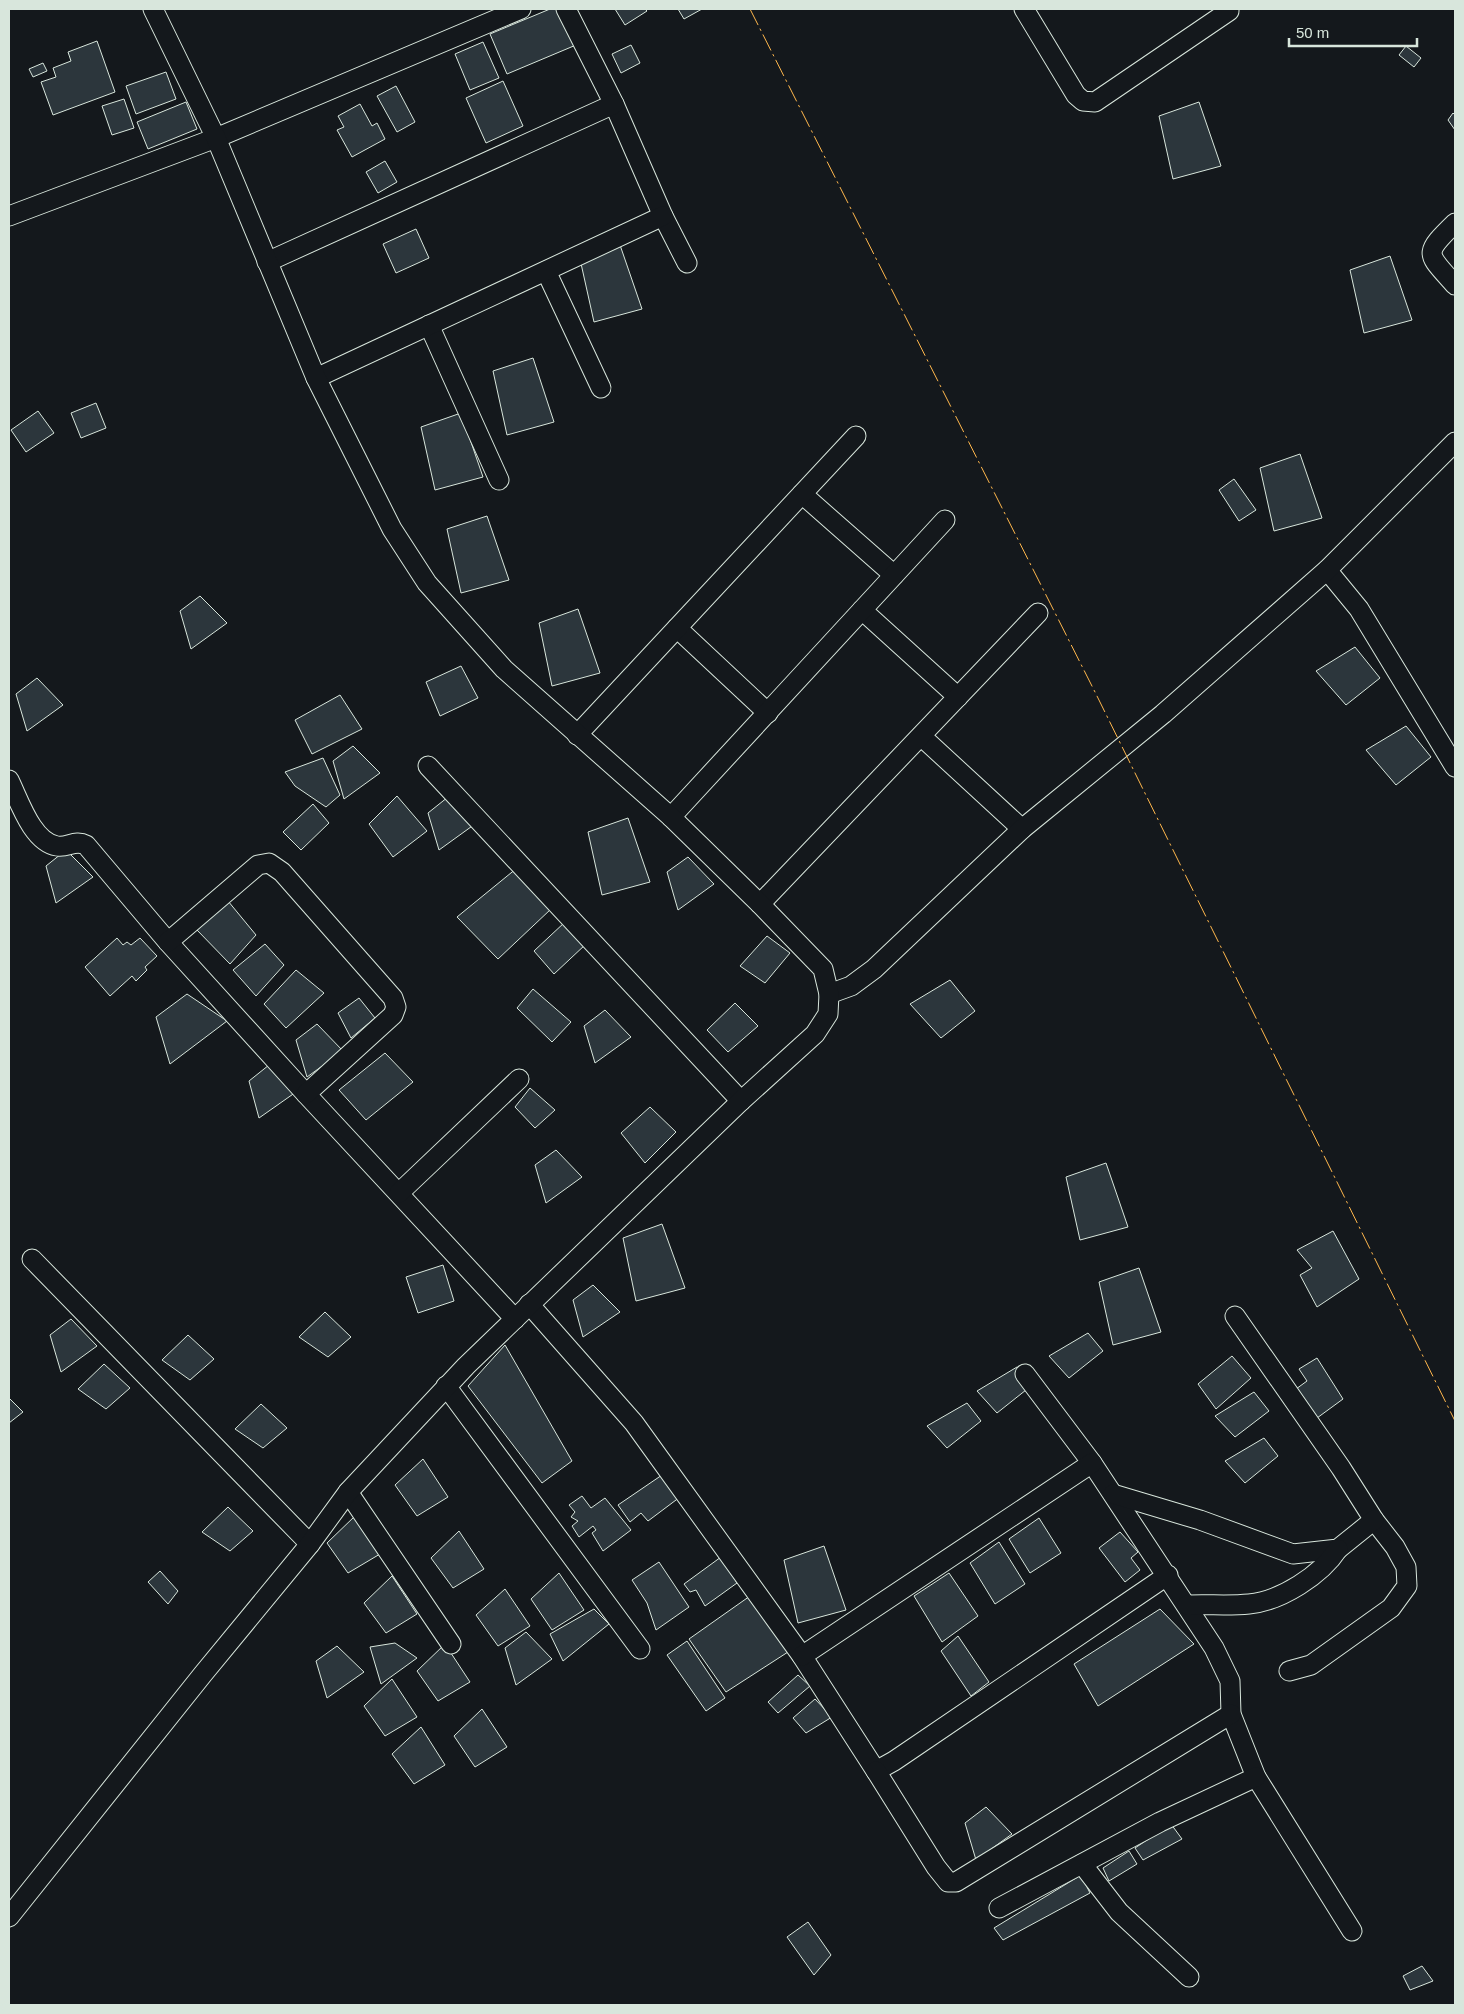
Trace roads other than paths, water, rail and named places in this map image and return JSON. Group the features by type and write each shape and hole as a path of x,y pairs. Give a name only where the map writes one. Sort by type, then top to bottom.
{"street":[{"path":"9,1918 203,1674 310,1544 348,1492 446,1386 741,1101 814,1034 828,1014 829,994 823,969 671,817 504,668 427,583 392,529 316,378 216,138 153,9"},
{"path":"9,216 216,138 520,9"},
{"path":"566,9 614,104 663,216 687,263"},
{"path":"1024,9 1076,95 1084,101 1095,102 1229,11 1229,9"},
{"path":"267,262 614,104"},
{"path":"316,378 663,216"},
{"path":"1455,223 1435,243 1431,251 1433,259 1455,285"},
{"path":"546,271 601,388"},
{"path":"429,324 499,480"},
{"path":"577,735 856,436"},
{"path":"829,994 851,986 874,969 1022,829 1163,714 1327,570 1455,442"},
{"path":"802,494 894,575"},
{"path":"671,817 945,520"},
{"path":"1327,570 1359,609 1455,767"},
{"path":"862,610 958,697"},
{"path":"760,904 1038,612"},
{"path":"677,628 768,712"},
{"path":"921,736 1022,829"},
{"path":"428,766 741,1101"},
{"path":"9,780 35,832 42,840 50,845 60,847 80,842 86,845 168,942 515,1319"},
{"path":"168,942 258,865 269,863 282,872 393,998 396,1008 393,1015 306,1094"},
{"path":"399,1193 519,1079"},
{"path":"32,1259 310,1544"},
{"path":"530,1304 634,1423 802,1656 936,1867 948,1882 956,1882 1231,1714"},
{"path":"1234,1316 1341,1468 1374,1520 1395,1547 1406,1567 1407,1586 1391,1608 1311,1665 1289,1671"},
{"path":"1025,1374 1092,1463 1168,1575 1214,1648 1230,1681 1231,1714 1256,1777 1352,1931"},
{"path":"446,1386 640,1648"},
{"path":"802,1656 1092,1463"},
{"path":"348,1492 451,1644"},
{"path":"1113,1494 1200,1520 1293,1554 1338,1549"},
{"path":"1187,1604 1251,1604 1290,1592 1329,1562 1338,1549 1374,1520"},
{"path":"876,1771 894,1761 1168,1575"},
{"path":"999,1908 1160,1822 1256,1777"},
{"path":"1082,1864 1119,1912 1189,1977"}]}
